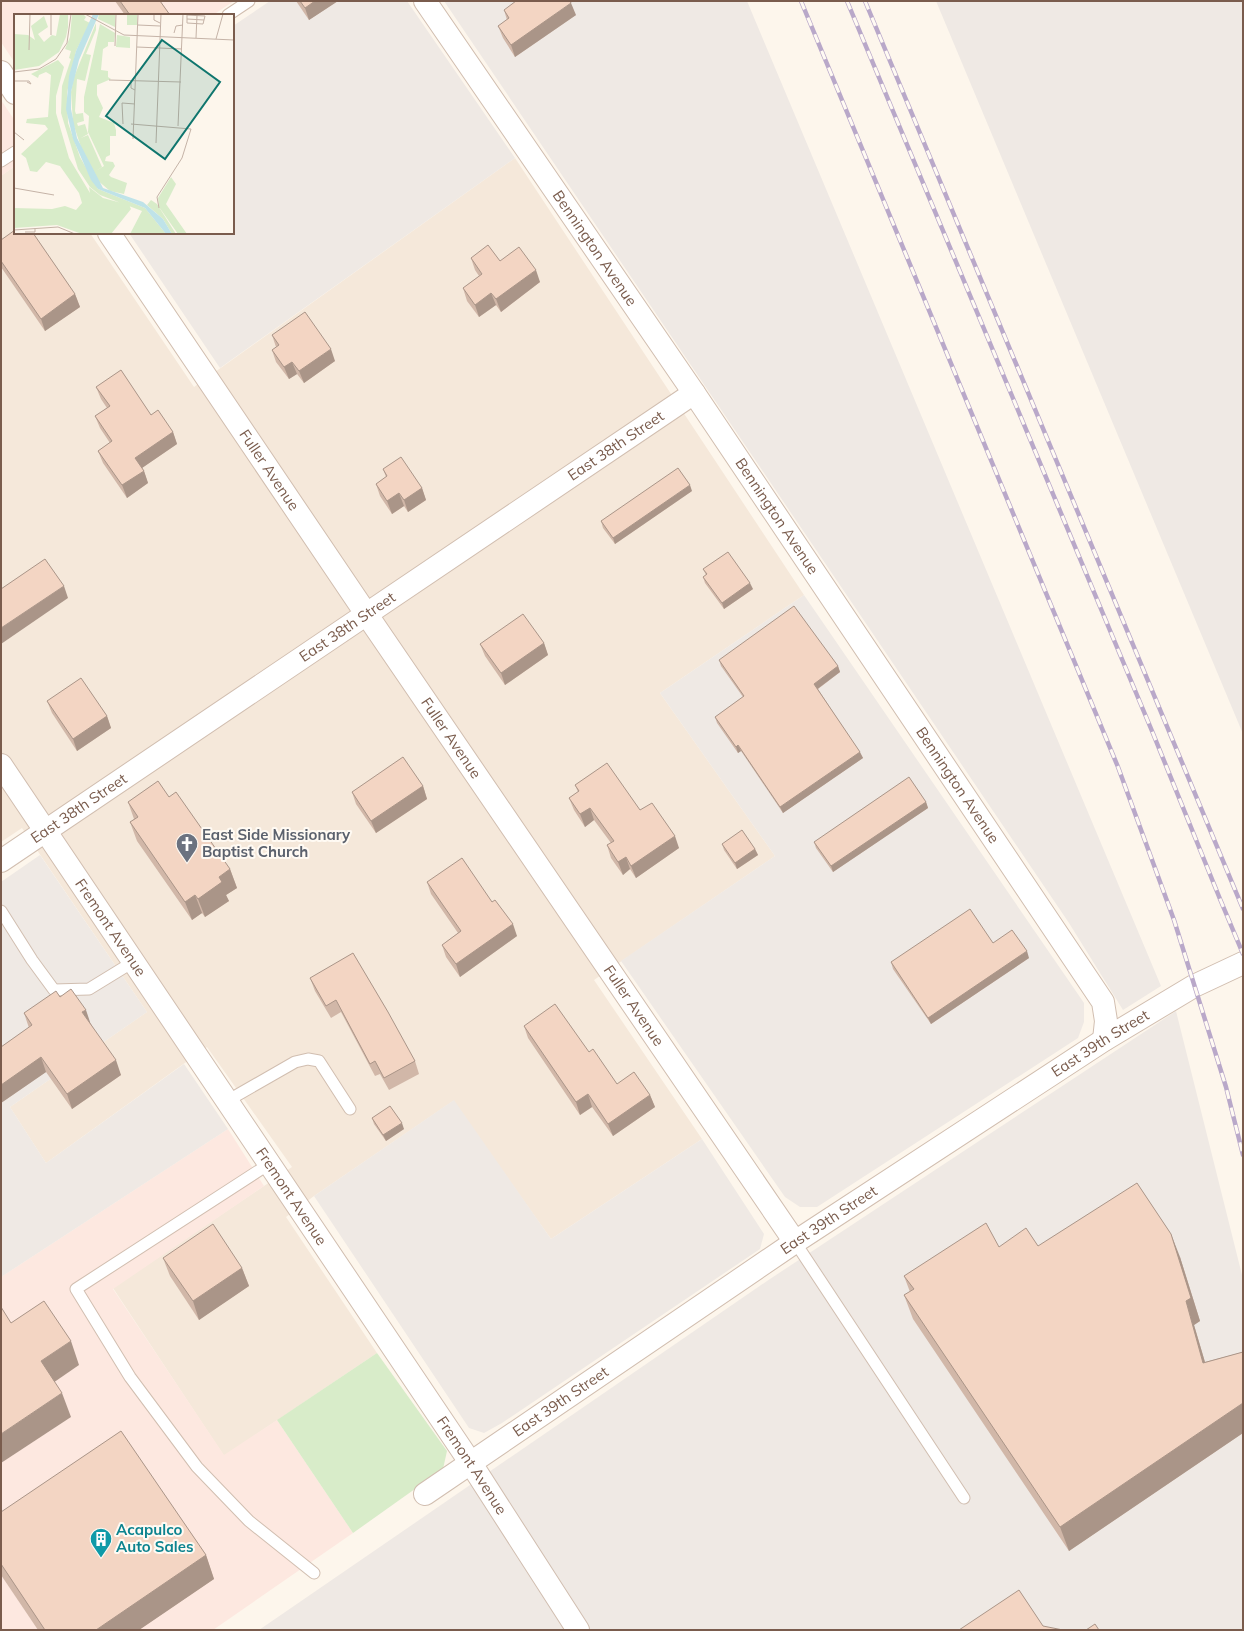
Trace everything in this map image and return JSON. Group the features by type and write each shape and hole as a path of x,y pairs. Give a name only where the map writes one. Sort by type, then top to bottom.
{"street":[{"name":"Bennington Avenue","path":"425,1 694,393 1102,1002 1106,1021 1104,1040"},
{"path":"1,72 14,92"},
{"name":"Fuller Avenue","path":"110,234 367,615 795,1242"},
{"name":"East 38th Street","path":"1,861 694,393"},
{"name":"Fremont Avenue","path":"1,766 470,1462 578,1630"},
{"name":"East 39th Street","path":"425,1494 795,1242 1104,1040 1194,986 1243,963"}],"lane":[{"path":"230,14 249,1"},
{"path":"1,161 14,153"},
{"path":"1,911 32,960 54,990 89,989 133,962"},
{"path":"227,1101 294,1062 308,1058 319,1061 350,1109"},
{"path":"269,1164 76,1289 130,1377 197,1467 249,1521 314,1573"},
{"path":"795,1242 964,1498"}],"shaded area":[{"path":"1,1 234,1 214,14 14,14 14,62 1,42"},
{"path":"270,1 407,1 515,158 220,368 130,234 234,234 234,25"},
{"path":"444,1 747,1 1161,986 1123,1010 1069,923"},
{"path":"936,1 1243,1 1243,734"},
{"path":"1,100 14,120 14,167 1,176"},
{"path":"515,158 804,595 660,693 775,856 594,980 702,1139 551,1239 453,1101 314,1196 286,1217 377,1353 224,1456 113,1288 292,1167 207,1047 46,1163 10,1107 147,1012 22,828 1,842 1,176 14,167 14,234 91,234 194,387"},
{"path":"804,595 1084,1003 1084,1022 1078,1038 817,1207 800,1207 785,1197 621,961 775,856 660,693"},
{"path":"40,855 147,1012 10,1107 46,1163 184,1064 228,1129 1,1277 1,882"},
{"path":"1176,1011 1243,1279 1243,1630 259,1630 770,1279"},
{"path":"454,1100 551,1239 702,1139 764,1234 760,1249 502,1423 484,1433 469,1428 314,1196"},
{"path":"228,1129 264,1186 113,1289 224,1455 277,1420 353,1533 213,1630 1,1630 1,1277"}],"green space":[{"path":"377,1353 447,1451 443,1469 353,1533 277,1420"}],"building":[{"path":"120,1 160,1 169,14 129,14"},
{"path":"300,1 315,1 305,8"},
{"path":"516,1 570,1 571,3 511,45 498,26 509,18 504,10"},
{"path":"14,231 14,234 34,234 75,294 41,319 1,261 1,240"},
{"path":"488,245 500,261 519,247 536,270 496,299 491,293 475,305 463,288 482,274 471,258"},
{"path":"305,312 331,349 299,371 292,362 284,367 272,350 279,345 272,335"},
{"path":"121,370 151,415 158,410 173,432 135,458 144,471 122,485 98,451 112,441 95,416 110,406 96,387"},
{"path":"401,457 422,488 404,500 399,493 387,501 376,484 387,476 383,469"},
{"path":"678,468 690,485 613,538 601,521"},
{"path":"728,552 750,583 722,603 703,577 707,574 703,569"},
{"path":"45,559 64,586 1,628 1,589"},
{"path":"794,606 838,666 814,684 860,752 780,807 738,745 736,747 715,717 744,696 719,660"},
{"path":"523,614 544,643 501,673 480,644"},
{"path":"81,678 107,716 73,739 47,701"},
{"path":"403,757 423,786 371,821 352,792"},
{"path":"607,763 640,810 652,803 675,836 631,866 626,857 618,862 607,845 614,841 590,808 580,814 569,798 579,791 575,785"},
{"path":"909,777 926,802 831,866 814,842"},
{"name":"East Side Missionary Baptist Church","path":"158,781 169,797 176,792 230,869 219,877 222,882 198,899 195,895 185,902 130,822 138,817 128,802"},
{"path":"742,830 755,849 735,863 722,844"},
{"path":"462,858 492,902 495,900 513,924 456,964 442,945 461,931 427,882"},
{"path":"970,909 993,943 1012,930 1027,951 928,1018 891,962"},
{"path":"353,953 415,1061 384,1078 375,1061 370,1064 336,1000 326,1006 310,978"},
{"path":"71,989 86,1010 82,1012 116,1060 67,1094 41,1057 1,1085 1,1047 32,1025 24,1013 56,991 60,997"},
{"path":"555,1004 589,1052 593,1049 617,1084 634,1072 650,1095 608,1124 588,1094 576,1102 524,1026"},
{"path":"390,1106 402,1123 383,1135 372,1118"},
{"path":"1137,1183 1171,1234 1191,1298 1186,1301 1203,1363 1243,1352 1243,1403 1060,1527 904,1295 914,1289 904,1276 986,1223 999,1247 1026,1228 1038,1246"},
{"path":"213,1224 242,1268 193,1301 163,1258"},
{"path":"44,1301 71,1341 41,1361 62,1393 1,1434 1,1307 11,1323"},
{"name":"Acapulco Auto Sales","path":"121,1431 206,1555 96,1630 45,1630 1,1564 1,1512"},
{"path":"1019,1590 1043,1626 1063,1630 959,1630"},
{"path":"1095,1624 1099,1630 1086,1630"}],"railway":[{"path":"801,1 1118,767 1174,920 1226,1087 1243,1155"},
{"path":"847,1 1152,731 1243,954"},
{"path":"865,1 1243,909"}],"place":[{"name":"East Side Missionary Baptist Church","path":"187,864"},
{"name":"Acapulco Auto Sales","path":"101,1558"}]}
